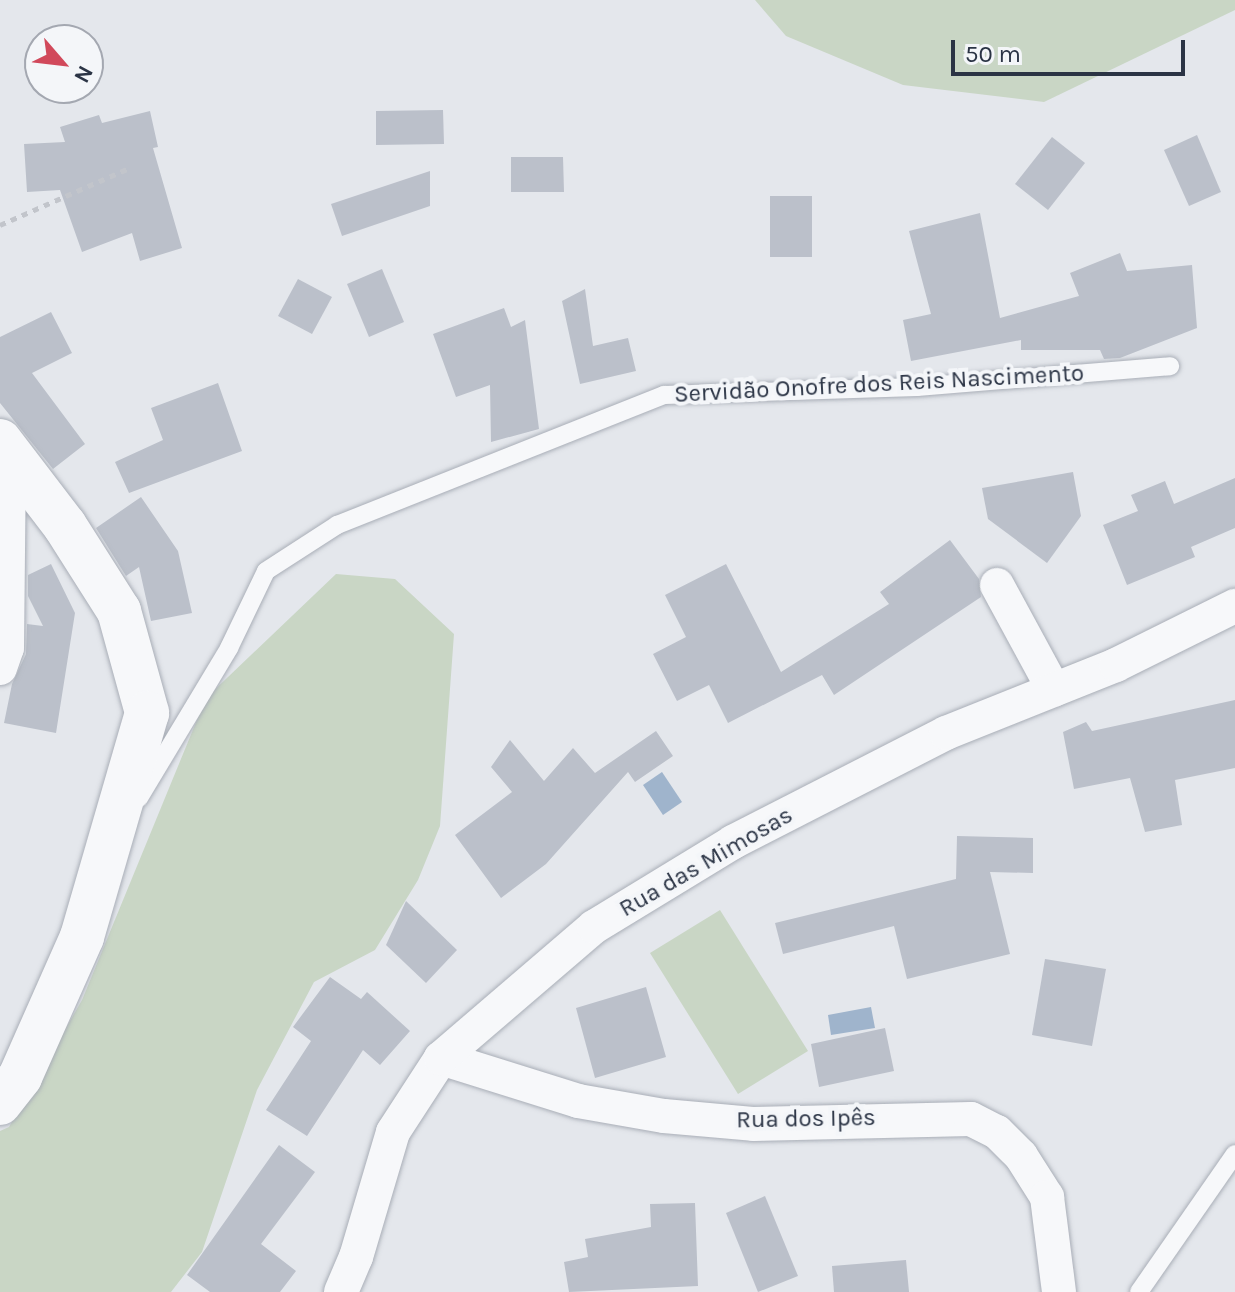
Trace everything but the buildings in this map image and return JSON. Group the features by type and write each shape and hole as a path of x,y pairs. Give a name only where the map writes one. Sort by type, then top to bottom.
{"street":[{"path":"0,1103 20,1077 64,979 113,841 147,713 119,611 65,526 4,446"},
{"path":"0,668 7,648 4,446"},
{"path":"997,585 1054,690"},
{"name":"Rua das Mimosas","path":"341,1292 356,1257 393,1132 441,1058 594,927 733,842 946,733 1054,690 1235,606"},
{"name":"Rua dos Ipês","path":"441,1058 578,1101 664,1116 753,1124 971,1119 997,1132 1021,1156 1047,1197 1059,1292"}],"lane":[{"name":"Servidão Onofre dos Reis Nascimento","path":"113,841 229,648 266,571 337,525 664,395 917,387 1170,366"},
{"path":"1139,1292 1235,1154"}],"path":[{"path":"0,225 129,168"}],"green space":[{"path":"755,0 1235,0 1235,10 1044,102 903,85 786,36"},
{"path":"336,574 395,579 454,634 440,826 418,880 375,950 314,982 257,1090 202,1252 171,1292 0,1292 0,1131 9,1127 82,1000 206,698"},
{"path":"720,910 808,1051 738,1094 650,953"}],"water":[{"path":"662,772 682,802 663,815 643,785"},
{"path":"871,1007 875,1028 831,1035 828,1015"}]}
